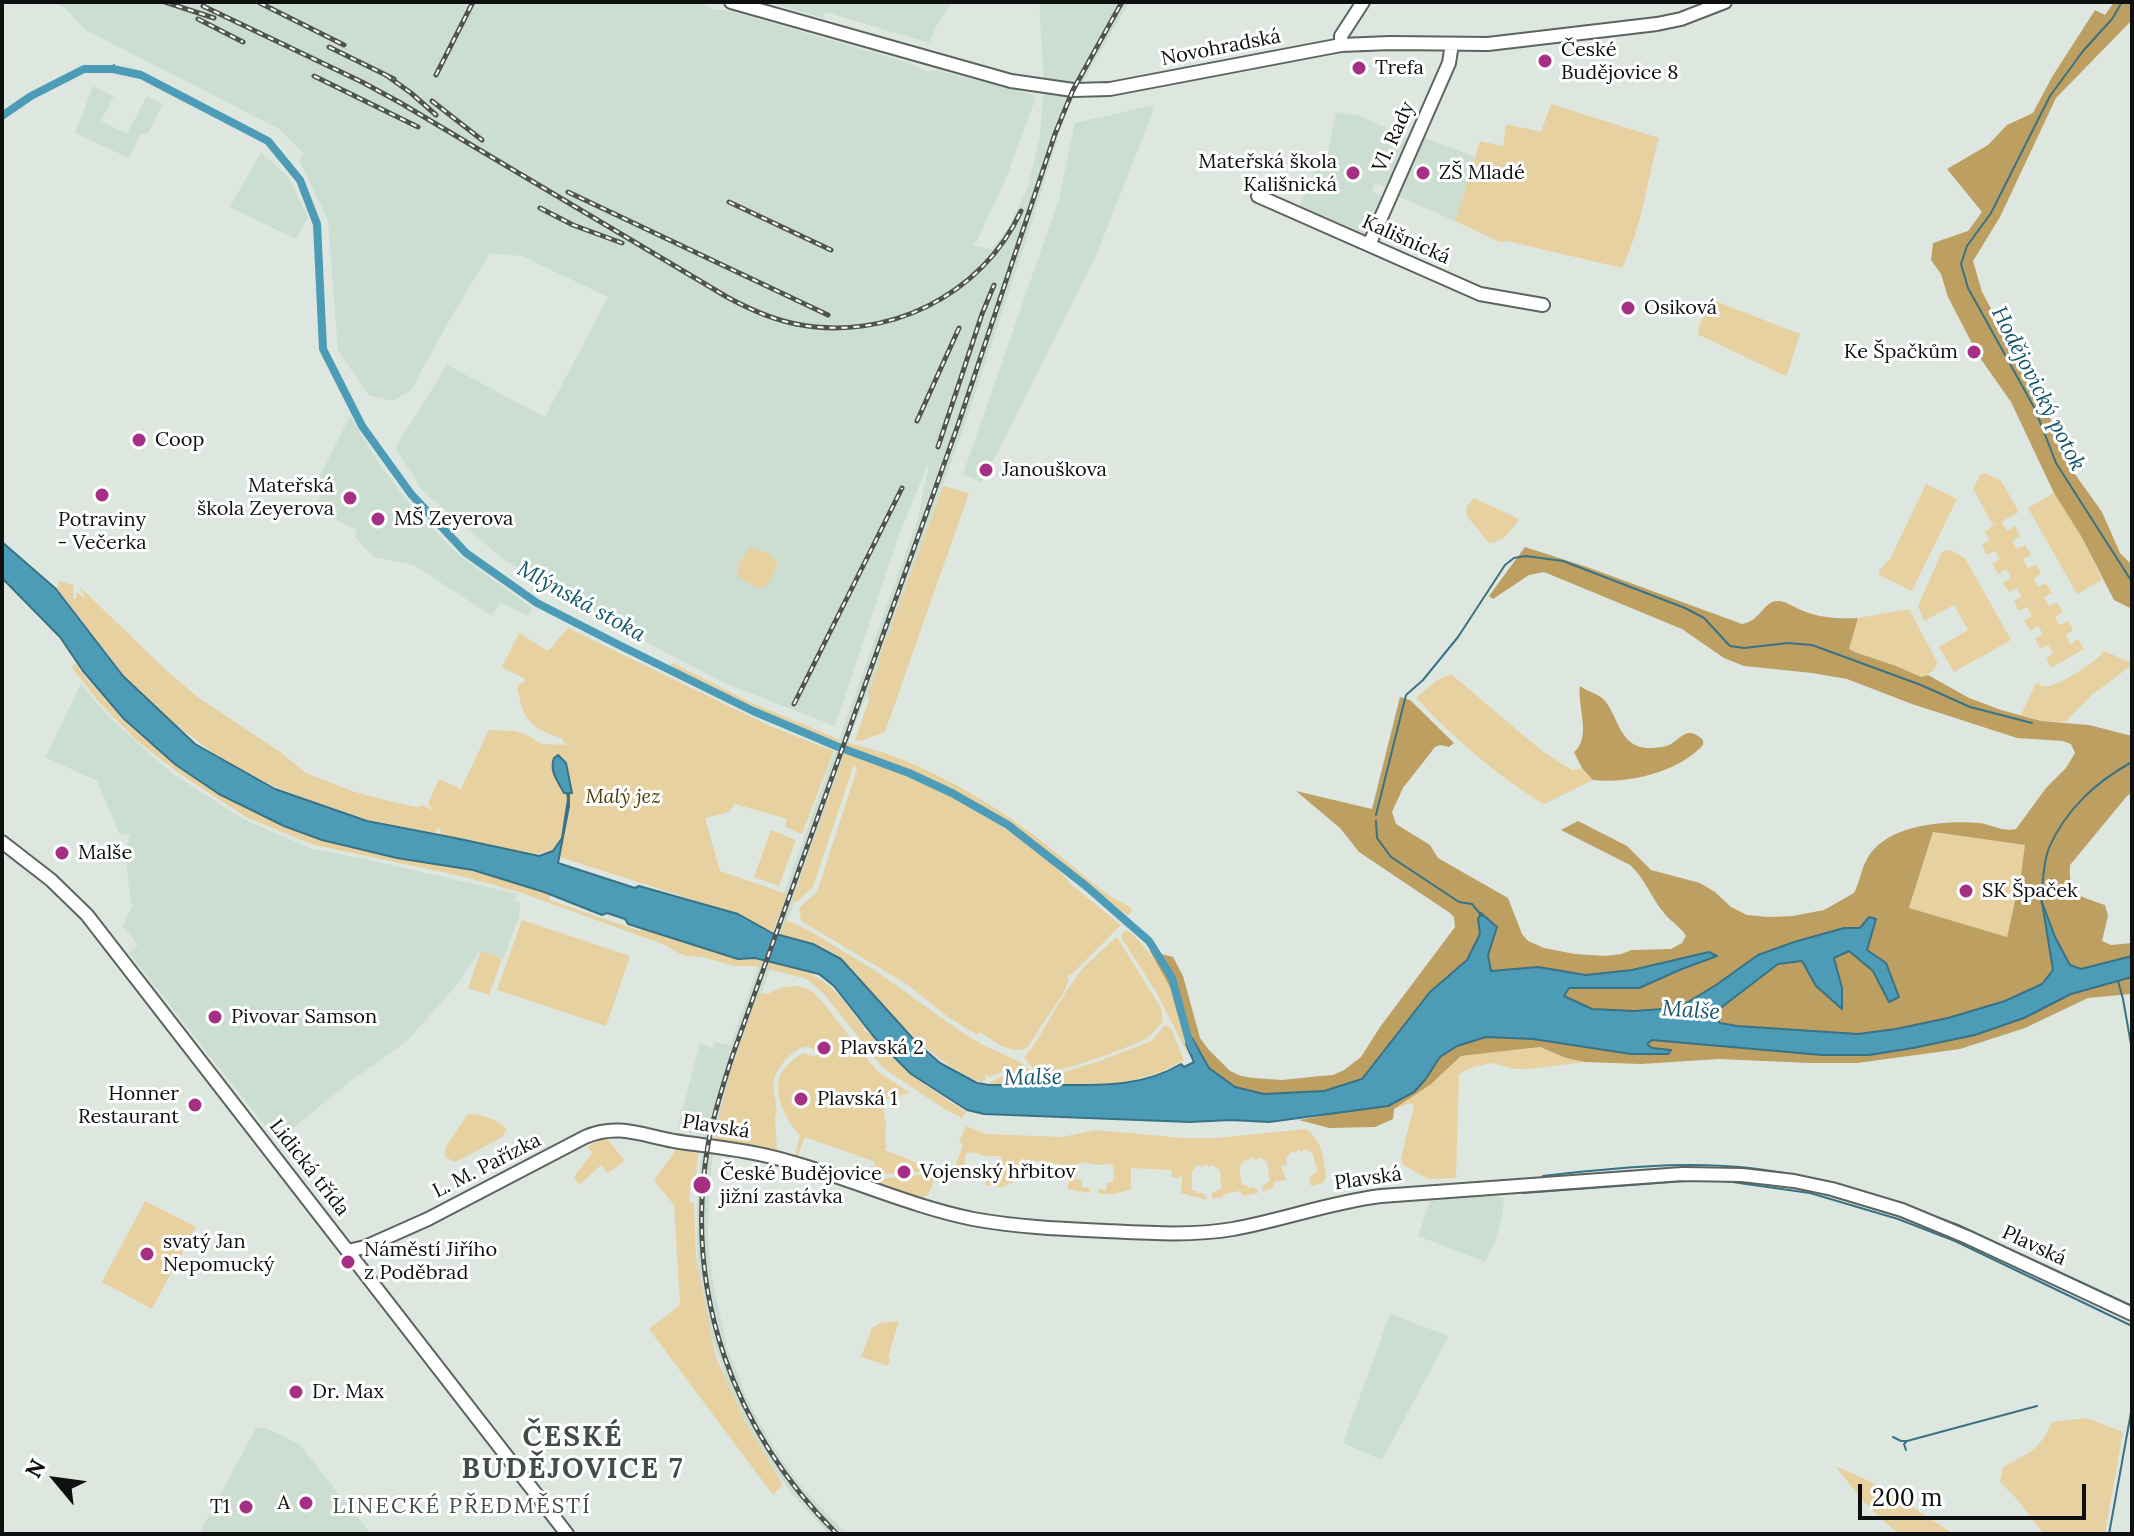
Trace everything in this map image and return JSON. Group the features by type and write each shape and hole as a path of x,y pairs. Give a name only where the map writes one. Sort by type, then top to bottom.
{"street":[{"name":"Novohradská","path":"731,2 1011,81 1073,90 1128,87 1341,45 1522,41 1657,24 1681,19 1725,2"},
{"path":"1341,45 1341,36 1363,2"},
{"name":"Vl. Rady","path":"1369,245 1449,63 1452,44"},
{"name":"Kališnická","path":"1258,196 1480,294 1543,305"},
{"name":"Lidická třída","path":"2,842 51,880 87,915 567,1534"},
{"name":"Plavská","path":"598,1132 615,1130 775,1158 931,1209 973,1219 1030,1228 1143,1233 1231,1229 1337,1202 1381,1196 1653,1175 1761,1177 1832,1189 1902,1210 2132,1314"},
{"name":"L. M. Pařízka","path":"393,1235 598,1132"},
{"path":"348,1251 393,1235"},
{"path":"356,1263 393,1235"}],"shaded area":[{"path":"53,2 697,2 715,10 726,10 910,63 929,72 936,70 1034,95 1035,100 1007,176 977,241 972,245 992,249 1010,225 1028,187 1040,137 1044,81 1039,2 1129,2 1066,111 964,427 892,623 870,694 864,701 849,740 738,1059 714,1145 708,1237 713,1282 727,1347 750,1405 772,1444 800,1485 847,1534 829,1534 791,1493 761,1451 731,1393 709,1328 697,1261 697,1192 704,1136 677,1129 700,1044 713,1048 715,1042 730,1045 918,518 930,459 899,535 835,726 722,682 606,621 503,559 424,492 395,448 447,365 545,417 608,297 522,256 490,253 411,390 393,401 369,395 338,351 328,220 299,160 304,154 279,129 86,30 64,7"},
{"path":"768,2 952,2 934,30 930,43 825,12 823,18"},
{"path":"2114,2 2132,2 2132,20 2056,98 2000,217 1973,261 1982,292 2048,413 2072,470 2102,512 2120,553 2132,565 2132,609 2114,600 2081,536 2054,493 2011,402 1978,355 1948,297 1941,274 1931,260 1933,243 1968,231 1982,212 1947,169 1988,145 2007,125 2033,113 2095,10 2105,15"},
{"path":"93,86 114,96 101,121 127,134 147,96 163,104 148,133 140,135 129,158 75,133"},
{"path":"1154,105 1097,253 982,483 963,474 1059,199 1075,123"},
{"name":"Mateřská škola Kališnická","path":"1336,112 1360,116 1409,138 1387,188 1374,185 1372,192 1383,196 1365,236 1299,207 1318,162 1326,163"},
{"path":"1422,137 1475,157 1455,221 1398,196 1397,192"},
{"path":"261,152 289,178 308,217 296,239 230,207"},
{"name":"MŠ Zeyerova","path":"350,416 404,497 461,557 532,608 528,616 500,602 492,616 414,565 373,557 355,537 355,529 314,509 326,485 318,480"},
{"path":"1525,547 1742,624 1778,601 1822,616 1858,618 1849,649 1855,652 1921,677 1928,675 1969,698 2001,710 2041,721 2089,725 2132,736 2132,793 2070,865 2070,875 2077,893 2105,905 2108,916 2102,941 2111,945 2132,943 2132,956 2081,969 2070,965 2043,907 2053,970 2042,984 2005,1001 1948,1018 1858,1034 1737,1026 1719,1023 1714,1013 1778,964 1801,961 1816,986 1842,988 1834,958 1849,951 1873,971 1889,1001 1899,998 1886,963 1867,950 1876,920 1860,928 1844,928 1758,955 1678,1008 1634,1011 1592,1009 1564,997 1568,988 1639,988 1716,956 1631,971 1586,975 1538,967 1490,971 1488,955 1497,927 1478,919 1480,934 1467,960 1430,992 1362,1079 1324,1091 1264,1094 1235,1087 1209,1067 1193,1039 1189,1041 1171,989 1150,951 1173,957 1183,976 1200,1038 1230,1071 1241,1076 1282,1080 1333,1075 1361,1057 1455,927 1454,917 1450,913 1359,852 1340,828 1296,791 1372,809 1400,697 1410,700 1454,743 1449,747 1435,747 1403,788 1392,812 1396,824 1430,845 1438,858 1508,898 1522,934 1528,941 1544,948 1575,954 1606,956 1632,950 1671,949 1682,943 1686,936 1664,913 1630,865 1561,830 1578,821 1627,846 1651,870 1700,883 1747,915 1793,916 1824,910 1854,893 1865,863 1876,847 1902,831 1950,822 2016,829 2075,753 2071,744 2063,741 2017,738 1847,679 1744,666 1724,658 1682,629 1544,572 1529,575 1493,599 1489,596","holes":["1933,832 2025,845 2007,937 1909,908"]},
{"path":"81,684 105,713 154,758 176,776 243,819 312,849 517,894 514,900 520,903 519,917 503,959 480,951 454,988 407,1041 352,1080 277,1141 129,953 138,945 123,926 133,905 125,852 130,834 120,835 97,781 45,757"},
{"path":"1580,686 1603,699 1625,737 1637,746 1665,746 1689,733 1703,740 1703,745 1681,762 1652,774 1622,780 1593,780 1574,752 1582,739 1583,730"},
{"path":"2132,977 2131,994 2088,998 2025,1028 1960,1049 1857,1063 1719,1059 1641,1064 1585,1062 1540,1047 1461,1056 1431,1084 1394,1109 1393,1119 1375,1127 1329,1128 1299,1120 1338,1113 1425,1080 1440,1057 1457,1046 1486,1037 1533,1039 1631,1054 1670,1050 1652,1048 1646,1043 1652,1040 1822,1055 1869,1055 1975,1035 2024,1018 2071,994"},
{"path":"1485,1194 1504,1198 1495,1241 1485,1262 1418,1236 1430,1202"},
{"path":"1390,1314 1449,1336 1382,1460 1343,1443"},
{"path":"256,1428 266,1428 299,1444 371,1534 199,1534"}],"green space":[{"path":"1551,104 1659,138 1639,220 1622,268 1507,241 1500,242 1455,221 1480,141 1503,146 1506,124 1541,132"},
{"path":"1710,299 1800,334 1787,375 1699,335 1698,330"},
{"path":"1985,473 2001,481 2019,512 2001,522 2007,531 2015,526 2020,536 2012,541 2017,549 2025,545 2031,555 2023,559 2028,568 2036,564 2041,574 2034,578 2038,587 2046,583 2052,593 2044,597 2049,606 2057,602 2063,612 2055,617 2060,625 2068,621 2073,630 2066,635 2070,644 2078,639 2084,649 2051,668 2046,658 2053,653 2048,645 2040,649 2035,639 2043,634 2038,626 2030,630 2024,621 2032,616 2027,607 2019,611 2014,601 2021,597 2017,588 2009,592 2003,583 2011,578 2006,569 1998,574 1992,564 2000,559 1995,551 1987,555 1982,545 1989,540 1985,531 1998,523 1993,525 1973,489 1980,475"},
{"path":"1926,484 1957,499 1912,591 1879,575 1879,571 1890,559"},
{"path":"943,486 969,493 885,732 861,741 855,740 879,659"},
{"path":"2054,493 2081,536 2102,580 2077,594 2028,508"},
{"path":"1474,498 1519,519 1499,541 1489,543 1466,515 1467,506"},
{"path":"751,548 767,553 776,561 777,565 765,586 754,585 738,576 741,560"},
{"path":"1951,550 1965,558 2011,640 1954,672 1939,647 1968,630 1954,605 1924,621 1918,606 1941,554"},
{"name":"Malý jez","path":"59,581 73,585 74,599 77,592 85,597 82,589 199,698 306,773 355,792 397,803 421,805 433,810 428,803 439,779 461,789 489,730 515,731 542,744 566,745 561,738 541,730 529,720 517,686 525,679 502,667 519,633 548,651 568,628 770,726 834,751 802,834 785,827 787,819 735,804 729,812 705,818 720,871 787,894 772,933 738,914 544,852 533,854 439,834 441,830 438,828 435,833 368,820 280,789 253,776 212,752 180,728 182,723 178,727 123,674 57,588"},
{"path":"1909,609 1937,662 1933,671 1921,678 1848,649 1858,618"},
{"path":"2104,651 2132,665 2093,694 2065,722 2041,721 2021,715 2036,683 2054,685 2087,666"},
{"path":"672,663 752,703 836,738 839,744 670,667"},
{"path":"76,664 126,723 143,738 219,794 284,826 397,858 473,870 550,895 549,900 640,931 642,929 739,960 763,960 760,967 734,966 687,956 665,945 519,892 461,876 314,845 246,817 180,774 136,740 98,701 71,666"},
{"path":"1451,674 1542,751 1572,770 1582,768 1593,780 1544,804 1510,782 1461,742 1416,698 1437,680"},
{"path":"848,743 896,757 987,803 1132,911 1128,916 984,809 904,769 846,746"},
{"path":"845,752 916,778 971,806 1054,865 1072,885 1121,925 1067,977 1064,992 1027,1048 1008,1049 980,1032 977,1035 948,1017 908,985 801,921 799,908 817,892 857,769 854,764 813,887 798,901 792,902"},
{"path":"771,830 796,840 779,886 754,877"},
{"name":"SK Špaček","path":"1933,832 2026,845 2007,937 1909,909"},
{"path":"522,920 630,956 606,1026 497,990"},
{"path":"786,920 876,971 983,1045 1020,1062 1029,1069 1028,1073 1001,1072 990,1077 985,1074 986,1079 982,1083 950,1066 909,1032 843,960 821,947 780,935"},
{"path":"1125,930 1148,951 1169,983 1190,1058 1155,990 1122,939"},
{"path":"1117,937 1161,1008 1163,1021 1148,1037 1124,1048 1058,1070 1037,1071 1024,1058 1076,977"},
{"path":"481,951 502,959 489,995 468,988"},
{"path":"770,962 803,971 826,983 853,1013 863,1030 910,1075 966,1112 962,1118 883,1068 824,994 807,979 768,969"},
{"path":"799,986 812,991 825,1005 876,1070 910,1093 882,1100 886,1123 885,1150 929,1168 928,1171 887,1174 873,1170 875,1162 805,1137 795,1157 800,1135 782,1108 778,1083 784,1069 800,1055 816,1057 817,1053 807,1047 790,1055 774,1080 777,1151 714,1139 730,1073 758,994"},
{"path":"1165,1025 1171,1028 1184,1060 1163,1071 1115,1083 1089,1085 988,1084 1002,1076 1050,1076 1097,1062 1151,1041"},
{"path":"1540,1047 1585,1062 1529,1069 1491,1063 1459,1074 1456,1178 1428,1179 1402,1164 1414,1105 1410,1103 1394,1109 1430,1084 1461,1056"},
{"path":"468,1114 490,1118 507,1130 502,1137 458,1161 452,1161 445,1156 445,1148"},
{"path":"966,1126 986,1134 1062,1137 1096,1130 1217,1138 1305,1129 1319,1143 1326,1177 1323,1183 1311,1186 1309,1177 1317,1172 1313,1154 1306,1149 1302,1152 1298,1149 1286,1159 1287,1165 1281,1166 1286,1180 1274,1182 1273,1188 1263,1192 1262,1186 1270,1181 1267,1162 1260,1157 1245,1160 1239,1167 1242,1185 1258,1190 1258,1193 1243,1196 1240,1191 1212,1199 1212,1193 1221,1189 1220,1171 1206,1164 1203,1167 1198,1165 1192,1172 1192,1190 1202,1193 1206,1200 1181,1193 1182,1174 1178,1178 1172,1177 1171,1170 1131,1168 1131,1190 1100,1194 1097,1189 1106,1190 1107,1182 1113,1182 1114,1168 1111,1164 1081,1162 1077,1165 1076,1179 1082,1180 1082,1187 1091,1189 1089,1193 1068,1189 1069,1171 1060,1172 1060,1164 1021,1159 1018,1179 1002,1187 985,1185 986,1180 993,1181 994,1174 1000,1174 1000,1156 966,1154 964,1169 970,1170 969,1177 976,1179 974,1182 947,1176 948,1171 954,1169 963,1145 959,1142"},
{"path":"603,1138 625,1161 608,1173 601,1165 579,1185 574,1177 592,1153 587,1147"},
{"path":"677,1148 698,1152 695,1186 690,1187 689,1202 694,1203 696,1258 716,1357 745,1421 783,1485 773,1495 649,1329 680,1305 674,1205 654,1181"},
{"path":"935,1175 929,1193 920,1199 876,1183 886,1178"},
{"path":"145,1201 196,1227 152,1309 102,1282"},
{"path":"899,1321 888,1366 861,1357 872,1328 880,1323"},
{"path":"2087,1418 2123,1432 2105,1534 2044,1534 2000,1482 2003,1467 2038,1445 2052,1422"},
{"path":"1836,1467 1882,1488 1954,1534 1898,1534 1862,1500"}],"water":[{"path":"2,542 56,589 123,676 195,744 275,789 367,821 539,856 553,851 562,838 568,799 553,772 554,758 558,755 566,763 572,793 569,793 569,806 558,863 635,888 639,886 738,914 772,933 813,944 841,959 916,1042 940,1063 977,1083 1086,1085 1134,1081 1194,1062 1186,1044 1192,1038 1209,1068 1235,1087 1264,1094 1324,1091 1362,1079 1430,992 1467,960 1480,934 1478,919 1481,913 1497,927 1488,955 1491,971 1538,967 1586,975 1632,970 1709,952 1717,956 1639,988 1569,988 1564,996 1592,1009 1634,1011 1678,1008 1758,955 1844,928 1860,928 1869,917 1876,919 1867,950 1886,963 1899,997 1889,1002 1873,971 1849,951 1834,958 1842,988 1842,1009 1816,986 1802,961 1778,964 1714,1013 1720,1023 1737,1026 1858,1034 1948,1018 2005,1001 2042,984 2053,970 2042,902 2070,965 2081,969 2132,956 2132,977 2071,994 2024,1018 1975,1035 1869,1055 1822,1055 1652,1040 1647,1044 1652,1048 1671,1050 1668,1054 1631,1054 1533,1039 1486,1037 1457,1046 1440,1057 1414,1092 1388,1106 1269,1122 984,1114 967,1110 911,1074 874,1037 834,986 819,974 755,958 738,959 473,870 397,858 322,840 284,826 219,794 176,765 124,719 83,671 60,637 2,578"}],"waterway":[{"name":"Hodějovický potok","path":"2122,2 2050,96 1991,213 1967,246 1961,264 1968,288 2035,409 2056,463 2132,582"},
{"name":"Mlýnská stoka","path":"113,69 114,65"},
{"name":"Mlýnská stoka","path":"2,116 31,96 84,69 113,69 141,75 268,141 300,180 317,224 323,349 362,426 411,494 466,553 537,603 619,645 753,711 909,773 1008,825 1086,886 1149,941 1172,978 1194,1051"},
{"path":"1376,815 1406,695 1423,680 1458,637 1505,565 1514,558 1526,556 1563,561 1685,608 1704,618 1730,646 1812,645 1921,685 1970,707 2032,723"},
{"name":"Hodějovický potok","path":"2042,904 2047,854 2064,821 2083,798 2132,762"},
{"path":"1376,821 1377,838 1391,857 1459,902 1472,904 1482,916"},
{"path":"2118,981 2132,1050"},
{"path":"1543,1176 1668,1165 1731,1166 1793,1175"},
{"path":"1523,1193 1699,1180"},
{"path":"1725,1181 1810,1193 1898,1219 1955,1241 2132,1326"},
{"path":"1907,1206 1958,1225 2132,1306"},
{"path":"1893,1437 1907,1441 2037,1406"},
{"path":"2109,1534 2132,1407"},
{"path":"1906,1450 1904,1444 1907,1441"}],"railway":[{"path":"165,2 214,18"},
{"path":"436,75 473,2"},
{"path":"837,1534 801,1494 769,1450 744,1404 724,1356 710,1305 703,1253 702,1199 708,1145 732,1057 958,425 1055,134 1073,90 1122,2"},
{"path":"260,3 344,45"},
{"path":"203,6 399,102 727,297 787,322 830,328 864,326 896,319 928,306 956,289 982,267 1004,241 1021,211"},
{"path":"198,19 243,42"},
{"path":"329,47 394,79"},
{"path":"386,75 436,115"},
{"path":"314,76 418,127"},
{"path":"432,101 482,140"},
{"path":"568,192 828,315"},
{"path":"729,202 831,250"},
{"path":"540,208 573,225 622,243"},
{"path":"938,447 994,285"},
{"path":"917,421 959,328"},
{"path":"794,704 902,488"}],"place":[{"name":"České Budějovice 8","path":"1545,61"},
{"name":"Trefa","path":"1359,68"},
{"name":"Mateřská škola Kališnická","path":"1353,173"},
{"name":"ZŠ Mladé","path":"1423,173"},
{"name":"Osiková","path":"1628,308"},
{"name":"Ke Špačkům","path":"1974,352"},
{"name":"Coop","path":"139,440"},
{"name":"Janouškova","path":"986,470"},
{"name":"Potraviny - Večerka","path":"102,495"},
{"name":"Mateřská škola Zeyerova","path":"350,498"},
{"name":"MŠ Zeyerova","path":"378,519"},
{"name":"Malše","path":"62,853"},
{"name":"SK Špaček","path":"1966,891"},
{"name":"Pivovar Samson","path":"215,1017"},
{"name":"Plavská 2","path":"824,1048"},
{"name":"Plavská 1","path":"801,1099"},
{"name":"Honner Restaurant","path":"195,1105"},
{"name":"Vojenský hřbitov","path":"904,1172"},
{"name":"České Budějovice jižní zastávka","path":"702,1185"},
{"name":"svatý Jan Nepomucký","path":"147,1254"},
{"name":"Náměstí Jiřího z Poděbrad","path":"348,1262"},
{"name":"Dr. Max","path":"296,1392"},
{"name":"A","path":"306,1503"},
{"name":"T1","path":"246,1507"}],"district":[{"name":"ČESKÉ BUDĚJOVICE 7","path":"573,1454"},
{"name":"LINECKÉ PŘEDMĚSTÍ","path":"462,1507"}]}
